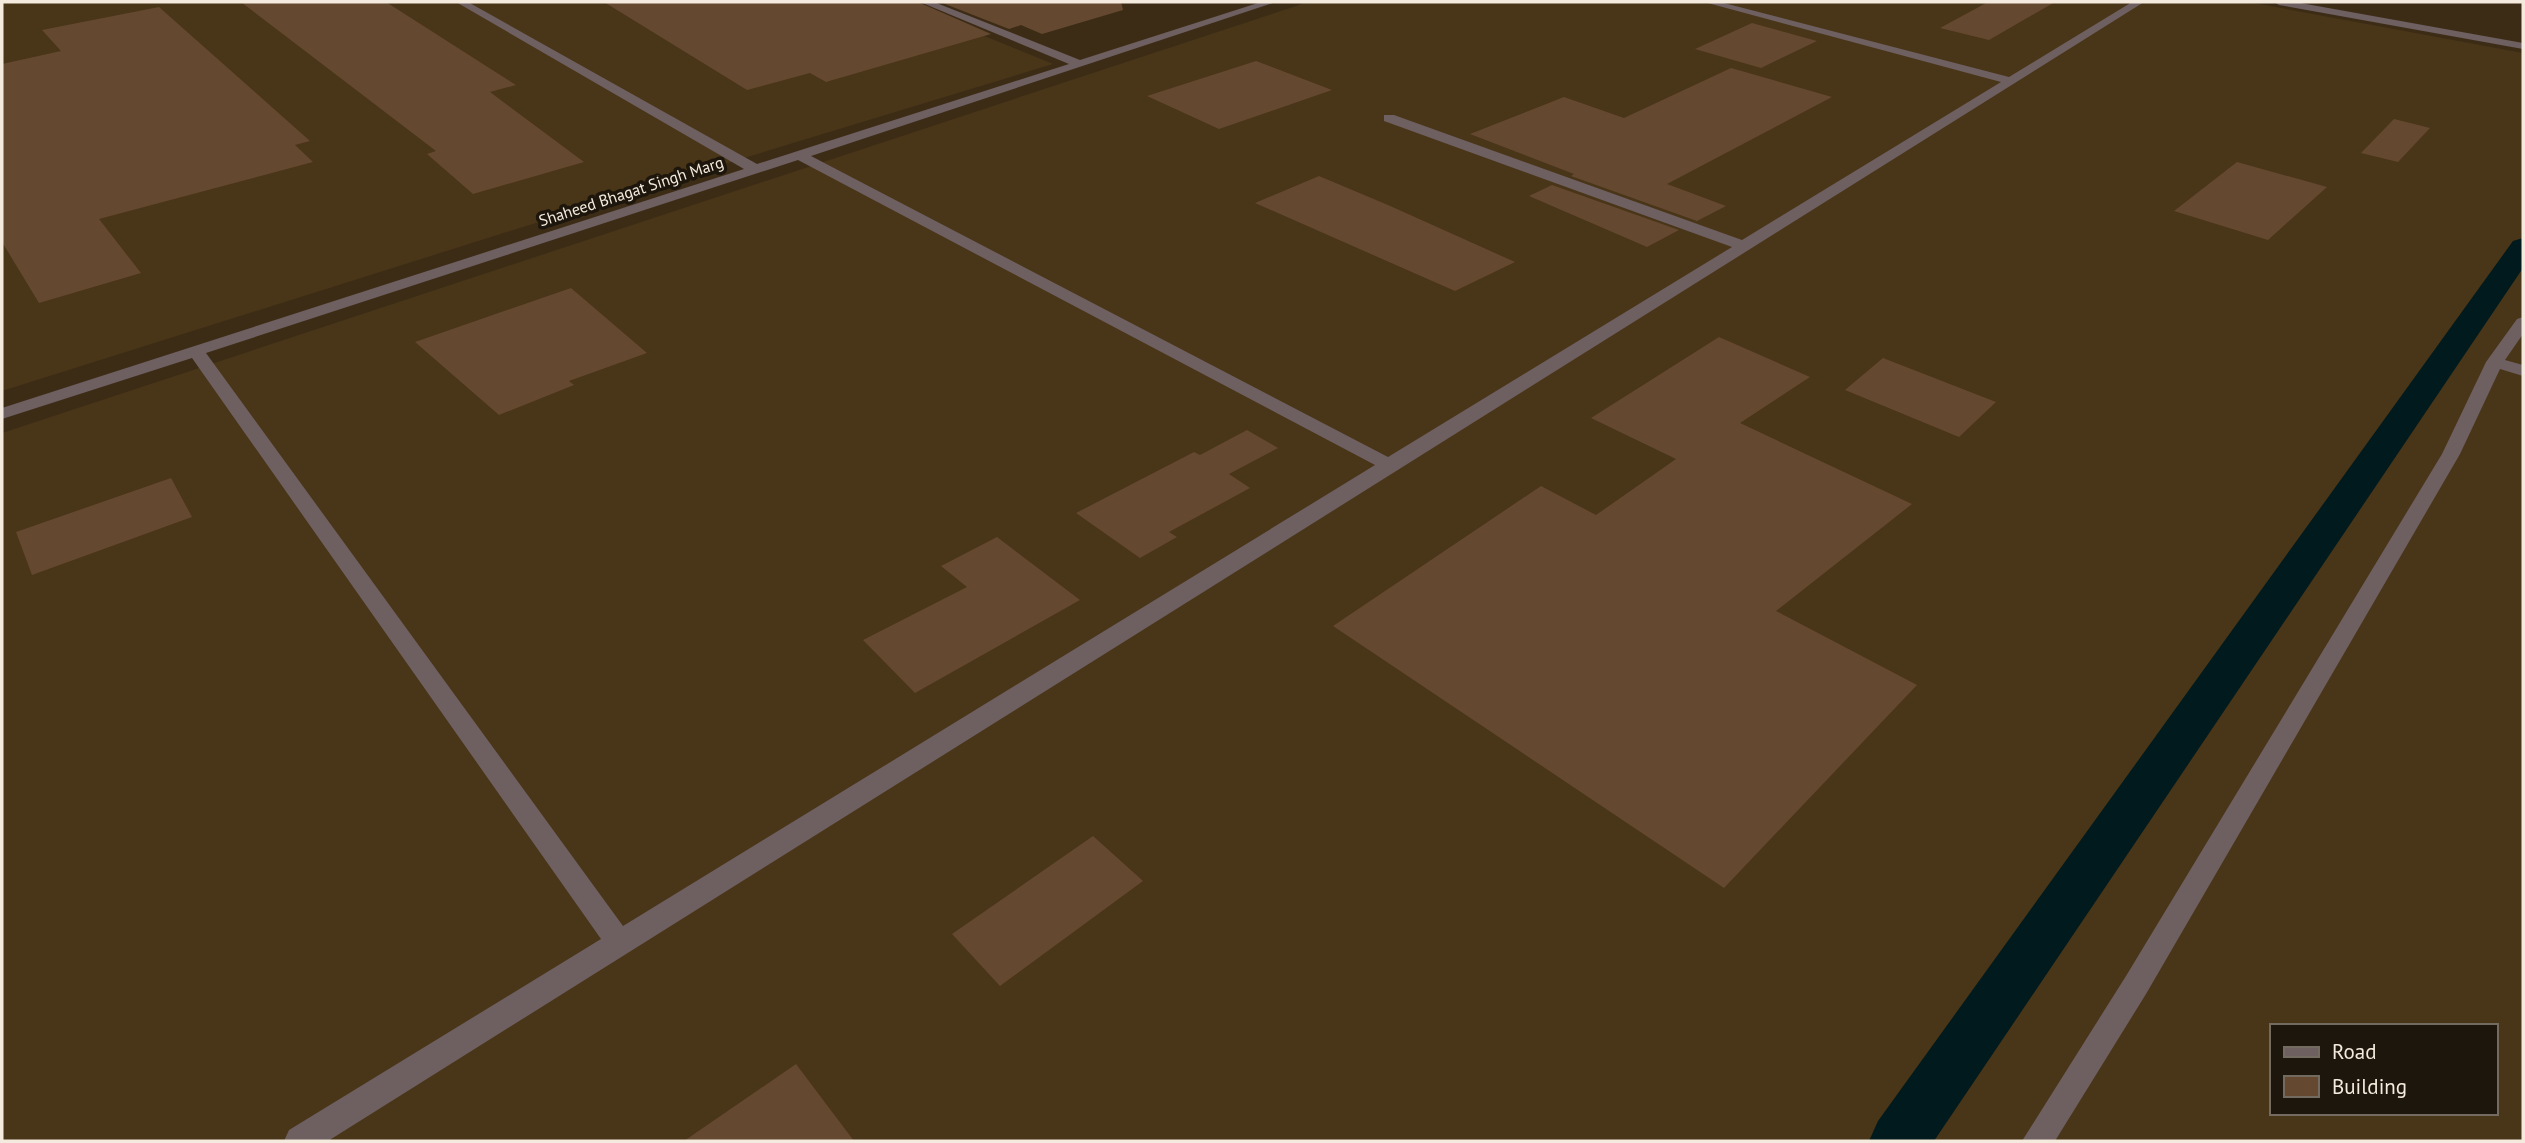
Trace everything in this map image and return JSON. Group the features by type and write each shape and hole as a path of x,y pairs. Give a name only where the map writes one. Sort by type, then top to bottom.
{"street":[{"path":"461,2 755,170"},
{"path":"925,2 1080,64"},
{"name":"Shaheed Bhagat Singh Marg","path":"2,414 1271,2"},
{"path":"1709,2 2011,81"},
{"path":"300,1141 2139,2"},
{"path":"2279,2 2523,46"},
{"path":"1389,118 1744,246"},
{"path":"799,155 1390,466"},
{"path":"2038,1141 2136,985 2451,454 2495,362 2523,322"},
{"path":"196,351 620,943"},
{"path":"2495,362 2523,371"}],"shaded area":[{"path":"2,2 902,2 1053,64 685,176 2,391"},
{"path":"1308,2 2249,2 2523,53 2523,1141 2,1141 2,433"}],"building":[{"path":"241,2 386,2 516,85 490,92 584,162 473,194 427,154 436,151"},
{"path":"604,2 918,2 991,34 826,82 810,73 747,90"},
{"path":"940,2 1121,2 1123,10 1042,34 1021,25 1009,29"},
{"path":"1988,2 2055,2 1989,40 1940,28"},
{"path":"159,7 310,141 295,145 313,162 99,219 141,273 39,303 2,242 2,64 61,51 42,30"},
{"path":"1752,23 1817,41 1761,68 1695,49"},
{"path":"1256,61 1332,90 1219,129 1147,96"},
{"path":"1731,68 1832,97 1667,184 1726,206 1697,221 1571,176 1574,174 1470,134 1564,97 1624,118"},
{"path":"2394,119 2430,128 2398,162 2361,153"},
{"path":"2237,162 2327,187 2268,240 2174,211"},
{"path":"1319,176 1515,262 1455,291 1255,203"},
{"path":"1552,185 1679,230 1647,247 1529,196"},
{"path":"571,288 647,353 569,381 574,385 499,415 415,342"},
{"path":"1719,337 1810,377 1740,423 1912,504 1776,611 1917,685 1724,888 1333,626 1541,486 1596,515 1676,459 1591,418"},
{"path":"1883,358 1996,402 1959,437 1845,390"},
{"path":"1247,430 1278,448 1229,474 1250,488 1169,532 1177,537 1140,558 1076,513 1194,452 1200,455"},
{"path":"171,478 192,517 32,575 16,532"},
{"path":"997,537 1080,600 915,693 863,640 967,587 941,566"},
{"path":"1093,836 1143,881 1000,986 952,934"},
{"path":"796,1064 854,1141 684,1141"}],"waterway":[{"path":"1899,1141 2523,247"}]}
